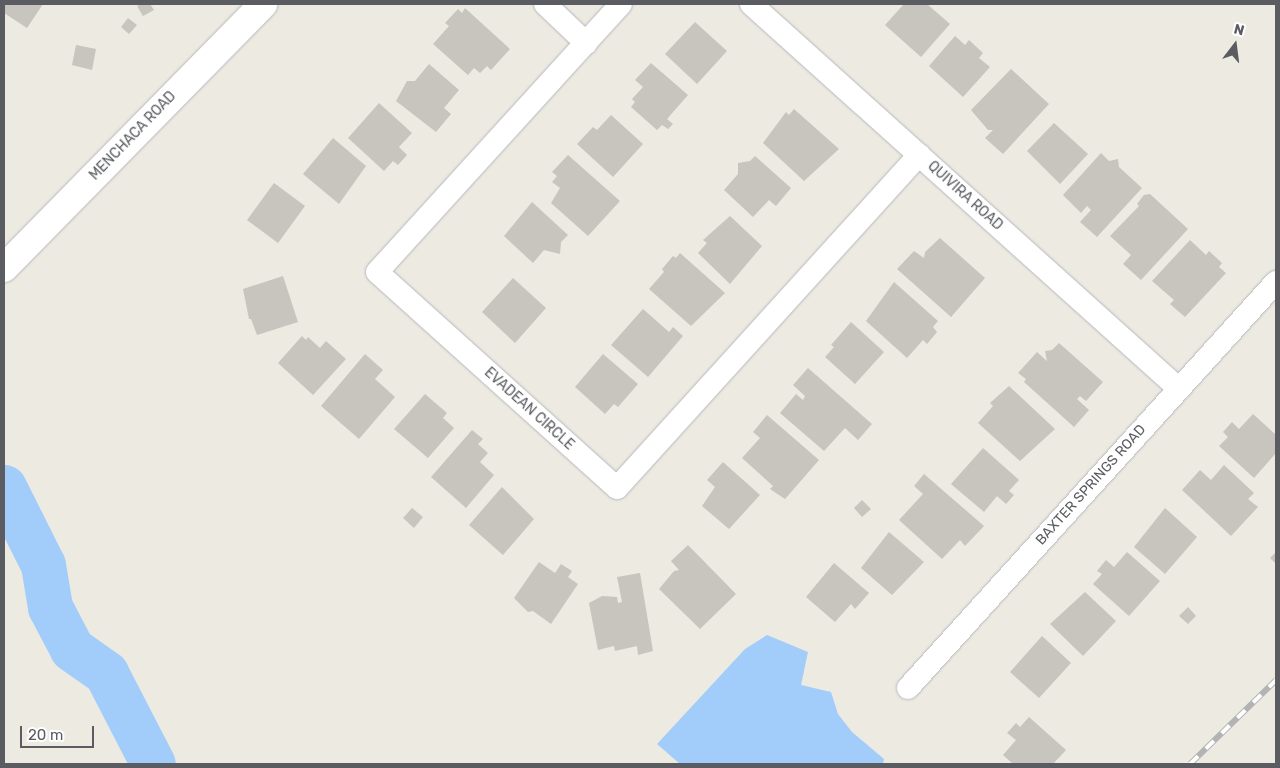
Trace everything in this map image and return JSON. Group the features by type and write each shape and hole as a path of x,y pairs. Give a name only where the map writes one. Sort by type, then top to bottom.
{"main road":[{"name":"MENCHACA ROAD","path":"4,268 263,4"}],"street":[{"path":"545,4 586,42"},
{"name":"EVADEAN CIRCLE","path":"621,4 377,272 617,488 919,155"},
{"name":"QUIVIRA ROAD","path":"752,4 1179,389"},
{"name":"BAXTER SPRINGS ROAD","path":"908,688 1276,282"}],"water":[{"path":"767,635 808,652 801,685 831,692 838,714 852,732 884,759 883,764 680,764 657,744 745,649"}],"building":[{"path":"4,4 43,4 27,28 4,13"},
{"path":"150,4 154,10 143,16 137,6"},
{"path":"904,4 927,4 950,24 921,57 885,25"},
{"path":"465,8 510,49 491,70 487,66 480,73 474,68 468,75 433,44 449,26 445,23 458,9 462,13"},
{"path":"128,18 137,25 129,34 121,27"},
{"path":"695,22 727,51 697,84 665,54"},
{"path":"955,36 965,45 969,40 983,53 979,58 990,67 963,97 929,66"},
{"path":"76,45 96,49 92,70 72,65"},
{"path":"651,63 688,95 667,119 673,124 668,129 662,125 657,130 631,107 635,102 632,99 643,87 635,80"},
{"path":"429,64 459,90 444,108 451,114 436,132 396,101 407,81 415,81"},
{"path":"1011,69 1049,104 1003,154 985,138 993,130 988,130 971,110"},
{"path":"379,103 412,133 399,147 407,155 398,165 393,161 384,171 348,138"},
{"path":"794,109 839,149 804,181 763,143 786,112 789,115"},
{"path":"611,115 643,144 613,177 577,144 593,127 597,130"},
{"path":"1054,123 1088,154 1060,184 1027,151"},
{"path":"333,138 366,166 339,204 303,174"},
{"path":"1101,153 1109,161 1118,159 1119,167 1142,188 1097,237 1080,222 1091,210 1087,206 1081,213 1063,195"},
{"path":"568,155 620,201 588,236 551,203 560,188 552,182 557,176 552,172"},
{"path":"755,156 791,188 776,206 769,200 753,217 724,190 738,174 738,163 750,161"},
{"path":"274,183 305,206 278,243 247,220"},
{"path":"1150,194 1188,229 1141,280 1123,264 1131,255 1110,236 1139,206 1137,204 1144,195"},
{"path":"532,202 568,235 561,242 560,254 544,250 533,263 504,236"},
{"path":"730,216 762,246 730,284 698,253 707,243 703,240"},
{"path":"940,238 985,278 951,317 897,269 914,251 924,258 925,252"},
{"path":"1190,240 1206,255 1209,251 1222,263 1219,267 1226,273 1185,317 1170,304 1174,300 1152,281"},
{"path":"680,253 725,293 691,326 649,289 664,272 662,269 673,256 676,258"},
{"path":"283,276 298,322 257,335 251,319 249,319 243,289"},
{"path":"513,278 546,308 515,343 482,312"},
{"path":"894,282 938,321 933,327 937,332 927,344 923,340 907,358 866,321"},
{"path":"643,309 669,332 673,327 683,336 648,377 611,345"},
{"path":"851,322 884,352 855,384 825,357 834,347 831,345"},
{"path":"302,336 306,340 308,337 320,348 326,341 346,359 313,395 278,363"},
{"path":"1059,343 1103,382 1086,401 1080,396 1077,399 1089,410 1074,427 1024,382 1026,379 1018,373 1037,352 1047,361 1045,351 1052,350"},
{"path":"365,354 383,370 375,379 395,397 359,439 321,406"},
{"path":"603,354 638,384 618,407 614,404 605,414 575,387"},
{"path":"808,368 872,424 858,440 845,428 824,451 780,413 796,394 803,400 805,396 793,385"},
{"path":"1009,386 1055,429 1020,461 978,423 993,406 990,403"},
{"path":"425,394 447,413 443,418 454,428 428,458 394,429"},
{"path":"1253,414 1276,435 1276,453 1254,478 1219,446 1228,437 1223,432 1232,422 1239,429"},
{"path":"767,415 819,460 785,499 770,489 773,486 742,458 760,438 753,432"},
{"path":"472,430 483,439 478,444 488,453 480,462 494,475 466,508 431,477"},
{"path":"983,448 1019,480 1009,491 1014,495 1006,504 997,496 984,512 951,484"},
{"path":"723,462 760,495 729,529 702,506 715,487 707,480"},
{"path":"1224,465 1254,493 1248,499 1258,507 1231,536 1182,490 1200,470 1211,480"},
{"path":"924,474 984,526 965,546 960,540 942,559 899,520 923,494 914,486"},
{"path":"502,487 534,519 503,555 469,525"},
{"path":"862,500 871,509 862,517 854,508"},
{"path":"412,508 423,517 414,528 403,518"},
{"path":"1165,508 1197,537 1165,574 1134,547"},
{"path":"889,532 924,562 892,595 861,568"},
{"path":"688,545 736,594 700,629 659,589 674,571 679,570 671,561"},
{"path":"1127,552 1160,581 1129,616 1093,584 1102,574 1097,571 1106,560 1114,567"},
{"path":"1276,552 1276,564 1270,558"},
{"path":"539,562 555,573 561,564 572,571 568,577 578,584 551,624 533,611 528,612 514,598"},
{"path":"834,563 869,593 855,609 851,604 835,622 806,597"},
{"path":"640,573 653,651 638,655 637,646 615,651 614,646 598,650 589,603 602,596 617,597 618,603 622,602 617,577"},
{"path":"1085,592 1116,621 1083,656 1050,624"},
{"path":"1188,607 1196,616 1188,624 1179,616"},
{"path":"1042,636 1071,663 1039,698 1010,672"},
{"path":"1029,717 1066,750 1053,764 1013,764 1003,755 1016,740 1007,733 1016,723 1020,727"}],"waterway":[{"path":"4,487 43,565 50,607 72,649 106,673 153,764"}],"railway":[{"path":"1190,764 1276,680"}]}
